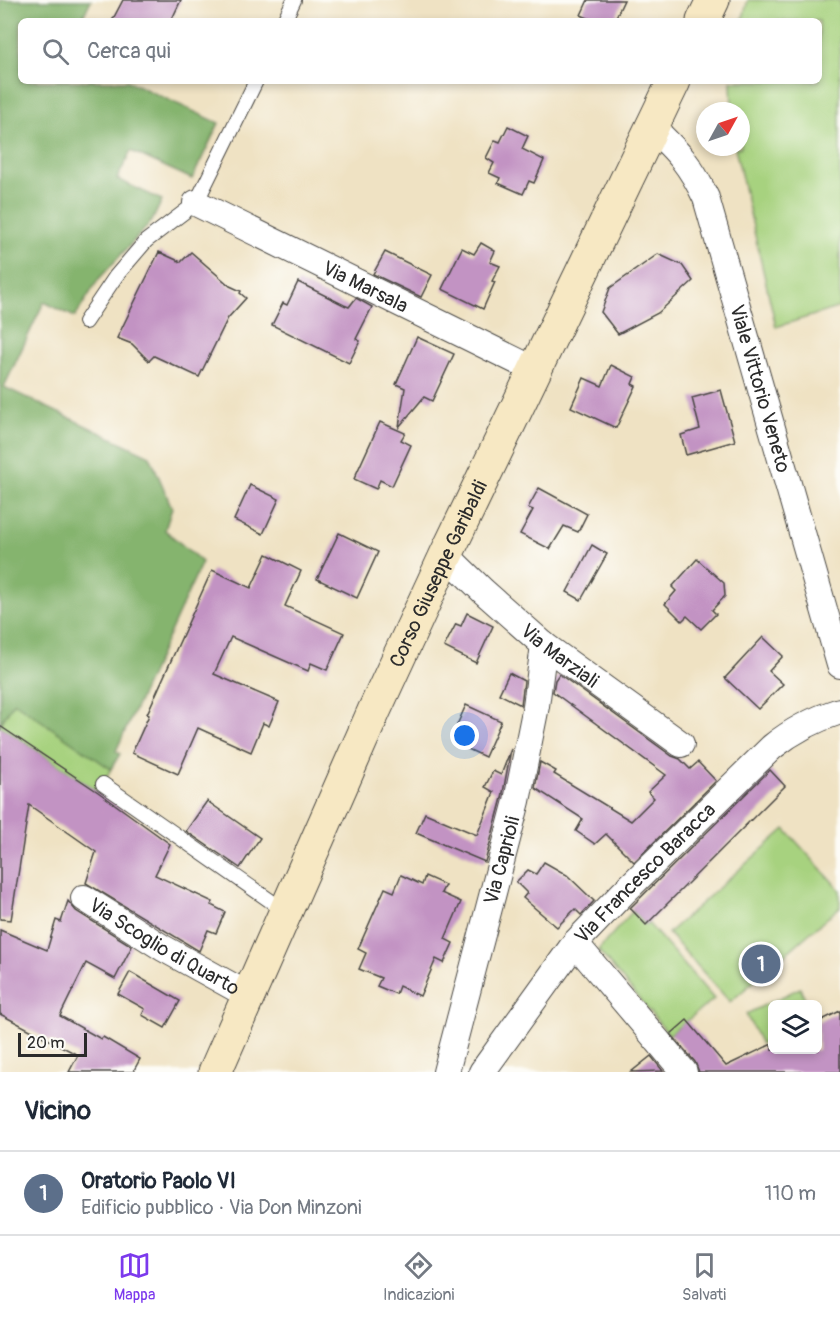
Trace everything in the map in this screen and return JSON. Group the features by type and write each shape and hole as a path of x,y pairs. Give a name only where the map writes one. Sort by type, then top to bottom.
{"main road":[{"path":"704,18 713,0"},
{"name":"Corso Giuseppe Garibaldi","path":"215,1072 446,555 673,84"}],"street":[{"name":"Viale Vittorio Veneto","path":"652,127 678,152 693,172 706,198 840,665"},
{"name":"Via Marsala","path":"196,203 535,370"},
{"name":"Via Marziali","path":"446,555 544,645 681,744"},
{"name":"Via Caprioli","path":"446,1072 517,801 536,706 544,645"},
{"name":"Via Francesco Baracca","path":"482,1072 575,943 623,893 786,735 805,724 840,711"},
{"name":"Via Scoglio di Quarto","path":"84,898 163,948 248,995"},
{"path":"575,943 684,1072"}],"lane":[{"path":"285,18 294,0"},
{"path":"85,322 116,276 146,242 196,203 255,84"},
{"path":"103,784 285,911"}],"green space":[{"path":"0,0 91,0 82,18 18,18 18,84 134,84 219,123 192,179 131,151 117,179 162,200 152,221 98,280 75,317 44,302 4,387 150,456 172,508 165,530 202,562 116,751 120,754 111,769 14,702 0,724"},
{"path":"748,0 840,0 840,307 776,327 737,156 750,156 750,102 732,102 731,84 822,84 822,18 743,18"},
{"path":"14,701 111,769 98,792 0,726"},
{"path":"785,829 840,890 840,907 730,1002 668,933"},
{"path":"633,911 646,925 648,923 714,999 669,1035 598,950"},
{"path":"800,988 806,1000 775,1000"},
{"path":"768,1003 768,1040 761,1044 746,1014"}],"building":[{"path":"123,0 181,0 172,18 114,18"},
{"path":"588,0 624,0 615,18 588,18 581,15"},
{"path":"508,126 528,136 522,149 544,160 534,183 529,181 523,194 498,183 500,178 489,173 494,163 486,158 495,140 500,142"},
{"path":"481,243 495,251 490,262 500,266 492,281 495,282 483,309 442,289 462,248 474,254"},
{"path":"159,252 181,262 191,252 230,286 241,291 240,293 246,298 228,318 199,377 154,356 149,361 132,344 117,338"},
{"path":"385,252 432,275 421,297 373,274"},
{"path":"658,254 682,265 693,281 658,313 618,334 601,312 610,288"},
{"path":"298,282 349,307 356,298 372,307 356,339 360,341 349,363 272,325 283,303 287,305"},
{"path":"417,337 454,354 432,401 424,397 399,427 405,388 396,384"},
{"path":"611,365 635,377 632,384 636,386 616,428 571,407 584,378 602,386"},
{"path":"721,390 735,441 686,455 681,435 700,429 692,398"},
{"path":"380,422 405,433 401,440 411,445 392,486 380,480 376,489 354,479"},
{"path":"250,485 279,499 263,534 234,520"},
{"path":"539,488 587,514 578,532 564,526 550,549 520,534 533,510 528,508"},
{"path":"339,533 378,552 357,598 317,579"},
{"path":"592,545 607,554 581,600 567,592"},
{"path":"267,554 301,571 285,606 344,633 327,670 311,663 308,671 231,637 214,674 279,702 269,726 263,723 251,752 198,728 178,774 132,753 149,715 147,714 212,570 251,588"},
{"path":"697,559 724,583 725,596 712,610 716,614 701,629 687,616 682,621 665,604 676,591 672,587"},
{"path":"467,613 493,626 476,663 444,647 456,624 461,626"},
{"path":"763,637 783,656 769,671 783,684 758,709 725,678"},
{"path":"509,673 524,681 521,705 499,694"},
{"path":"559,674 672,756 680,759 690,769 698,762 716,781 634,862 606,834 595,844 576,831 583,819 535,788 540,762 556,771 554,774 631,821 654,798 648,792 666,775 553,692 555,680"},
{"path":"466,705 501,721 485,757 455,743 461,732 457,725"},
{"path":"0,726 170,844 155,875 213,902 211,905 225,912 216,933 208,930 199,951 86,883 96,852 29,805 11,920 0,919"},
{"path":"511,749 502,798 485,862 416,833 425,813 477,835 494,792 485,787 493,771 501,775"},
{"path":"770,770 785,786 646,925 630,908"},
{"path":"207,801 260,838 240,868 186,831"},
{"path":"544,862 567,875 594,901 581,915 575,909 557,927 523,898 527,893 516,882 528,870 536,874"},
{"path":"401,875 422,885 425,876 445,885 441,893 461,902 445,939 453,943 444,963 436,959 420,996 399,986 396,994 377,986 381,978 359,969 366,953 358,949 385,888 394,892"},
{"path":"68,901 76,911 132,946 115,979 86,963 60,1016 101,1039 103,1037 140,1059 133,1072 69,1072 78,1055 0,1014 0,930 47,950 56,920 61,922"},
{"path":"130,972 180,1001 165,1028 142,1015 145,1009 118,994"},
{"path":"840,1011 840,1072 699,1072 695,1062 671,1034 687,1020 726,1066 768,1046 768,1054 822,1054 822,1020"},
{"path":"651,1056 663,1071 631,1072"}],"place":[{"name":"Oratorio Paolo VI","path":"761,964"}]}
